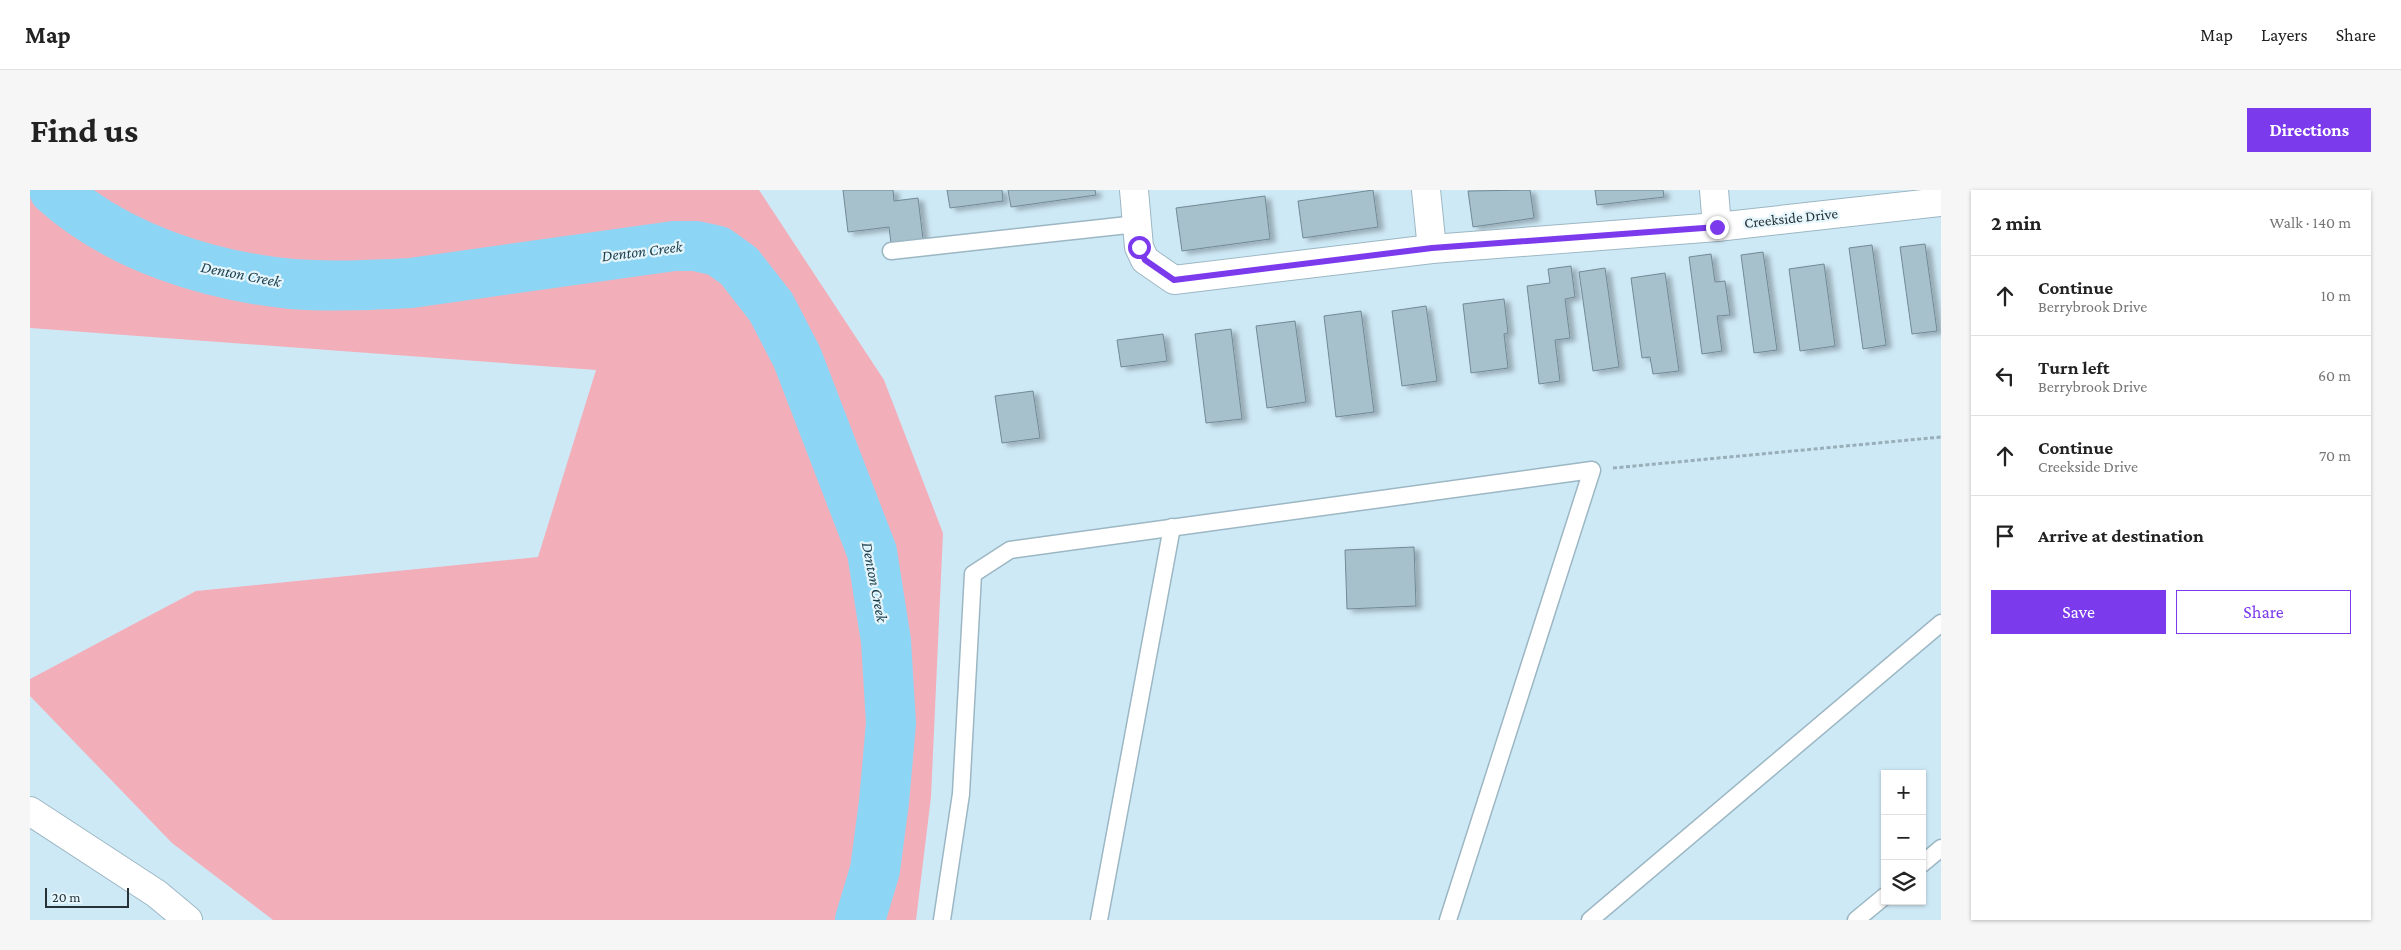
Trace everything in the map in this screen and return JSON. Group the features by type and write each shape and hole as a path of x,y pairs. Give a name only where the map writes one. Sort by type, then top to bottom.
{"street":[{"name":"Creekside Drive","path":"1134,190 1139,247 1145,260 1174,280 1432,248 1717,227 1941,202"},
{"path":"1426,190 1432,248"},
{"path":"1714,190 1717,227"},
{"path":"30,811 157,894 188,920"}],"lane":[{"path":"891,251 1137,224"},
{"path":"942,920 961,794 973,574 1010,550 1592,470 1448,920"},
{"path":"1099,920 1172,527"},
{"path":"1590,920 1941,623"},
{"path":"1926,861 1941,848"},
{"path":"1856,920 1881,899"}],"path":[{"path":"1592,470 1941,437"}],"shaded area":[{"path":"30,190 759,190 884,380 943,533 931,797 916,920 273,920 172,843 30,696 30,679 196,591 538,557 596,370 30,328"}],"building":[{"path":"843,190 893,190 894,201 918,198 923,239 891,243 889,227 848,232"},
{"path":"947,190 1002,190 1003,201 950,208"},
{"path":"1008,190 1095,190 1096,195 1011,207"},
{"path":"1373,190 1378,227 1303,238 1298,201"},
{"path":"1530,190 1534,218 1473,227 1468,191"},
{"path":"1595,190 1663,190 1664,197 1597,205"},
{"path":"1265,196 1270,239 1182,251 1176,208"},
{"path":"1925,244 1937,331 1912,334 1900,247"},
{"path":"1872,245 1886,345 1863,349 1849,248"},
{"path":"1763,252 1777,350 1754,353 1741,255"},
{"path":"1711,254 1715,282 1725,281 1730,315 1717,316 1722,351 1702,354 1689,257"},
{"path":"1824,264 1835,346 1800,351 1789,269"},
{"path":"1571,266 1575,297 1565,299 1570,338 1555,340 1560,381 1539,384 1527,286 1550,283 1548,269"},
{"path":"1605,268 1619,367 1593,371 1579,272"},
{"path":"1665,273 1679,371 1653,374 1650,357 1642,358 1631,278"},
{"path":"1504,299 1508,333 1504,334 1508,368 1471,373 1463,304"},
{"path":"1426,306 1437,381 1402,386 1392,311"},
{"path":"1361,311 1374,412 1336,417 1324,316"},
{"path":"1295,321 1306,402 1267,408 1256,326"},
{"path":"1231,329 1242,419 1206,423 1195,334"},
{"path":"1163,334 1167,361 1121,367 1117,340"},
{"path":"1033,391 1040,438 1002,443 995,396"},
{"path":"1414,547 1416,606 1347,609 1345,550"}],"waterway":[{"name":"Denton Creek","path":"54,190 106,228 135,243 197,266 229,274 292,284 337,286 411,283 674,246 696,246 718,251 739,266 771,307 797,357 872,552 886,641 891,723 884,802 875,870 860,920"}],"route":[{"path":"1139,247 1145,260 1174,280 1432,248 1717,227"}]}
